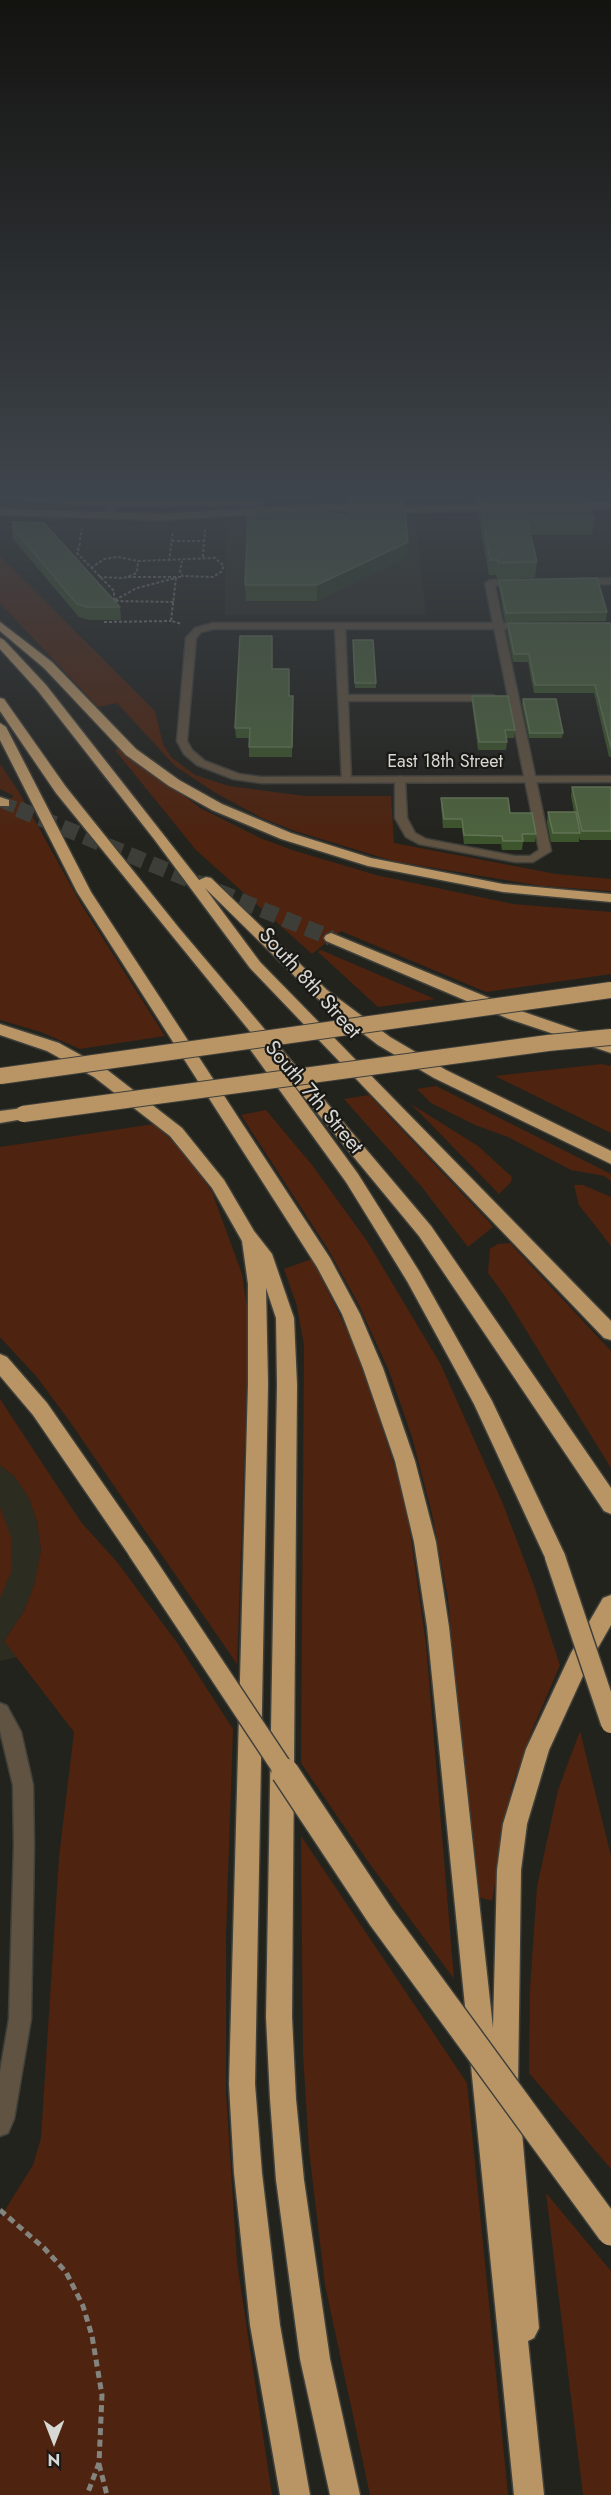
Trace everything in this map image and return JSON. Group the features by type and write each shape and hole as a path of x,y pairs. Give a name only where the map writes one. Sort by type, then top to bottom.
{"highway":[{"path":"0,624 48,665 131,752 174,783 217,807 286,837 379,864 503,888 611,898"},
{"name":"South 8th Street","path":"0,642 42,688 159,836 255,964 611,1333"},
{"name":"South 7th Street","path":"0,702 61,790 174,931 425,1231 606,1497"},
{"path":"0,727 84,892 324,1263 351,1314 373,1368 405,1461 425,1542 438,1627 529,2495"},
{"path":"159,836 344,1012 384,1041 440,1074 611,1158"},
{"path":"174,931 381,1221 483,1401 555,1557 611,1723"},
{"path":"332,938 515,1015 611,1048"},
{"path":"0,1076 611,990"},
{"path":"0,1029 53,1047 100,1072 140,1101 197,1155 218,1184 248,1236 266,1260 285,1318 287,1346 279,2017 283,2099 290,2180 315,2359 345,2495"},
{"path":"0,1117 548,1043 611,1037"},
{"path":"248,1236 257,1284 258,1384 241,2021 242,2085 248,2173 265,2325 295,2495"},
{"path":"0,1362 40,1409 138,1551 381,1917 611,2232"},
{"path":"537,2495 505,2086 508,1870 515,1824 538,1749 579,1660 611,1605"}],"street":[{"path":"400,779 401,818 410,835 423,842 515,860 533,859 545,851 497,610"},
{"name":"East 18th Street","path":"340,627 213,626 198,630 191,638 182,741 188,752 201,763 237,777 279,780 611,779"},
{"path":"346,779 340,627 534,626"},
{"path":"343,698 514,698"},
{"path":"0,1712 11,1732 23,1785 24,1845 20,2019 2,2122"}],"path":[{"path":"171,621 173,610"},
{"path":"104,622 171,621 182,624"},
{"path":"0,2210 44,2248 66,2272 83,2306 92,2336 102,2395 99,2463 107,2495"},
{"path":"87,2495 99,2463"}],"shaded area":[{"path":"7,610 54,610 155,711 163,744 171,757 195,775 229,786 304,796 391,796 394,843 556,874 611,879 611,891 541,886 393,861 295,831 262,818 214,792 175,766 117,703 98,707"},
{"path":"225,610 426,610 426,614 225,615"},
{"path":"122,748 200,808 260,838 292,850 376,875 513,904 611,912 611,974 486,992 341,931 312,954 196,850 115,750"},
{"path":"0,764 19,792 81,904 165,1036 80,1049 41,1032 0,1020 0,806 14,796 0,789"},
{"path":"321,950 435,999 378,1007 318,952"},
{"path":"602,1064 611,1066 611,1133 495,1076"},
{"path":"436,1086 611,1174 611,1181 604,1176 571,1170 508,1137 475,1125 431,1103 417,1089"},
{"path":"369,1095 493,1227 468,1247 421,1186 344,1099"},
{"path":"411,1104 478,1146 512,1177 511,1182 499,1194"},
{"path":"266,1110 312,1165 367,1241 440,1363 503,1504 533,1583 560,1665 533,1728 512,1786 492,1901 476,1896 448,1599 432,1514 412,1437 389,1371 358,1303 328,1249 241,1115"},
{"path":"154,1124 184,1152 212,1192 242,1274 249,1321 237,1664 68,1419 36,1376 0,1337 0,1147"},
{"path":"574,1185 583,1185 611,1197 611,1246 579,1205"},
{"path":"510,1243 611,1351 611,1468 505,1296 488,1273 490,1249 498,1244"},
{"path":"312,1259 349,1334 367,1381 397,1474 409,1525 426,1644 454,1979 367,1860 301,1763 304,1345 297,1306 284,1269"},
{"path":"0,1399 81,1522 117,1562 178,1644 233,1729 226,1933 226,2092 237,2263 272,2495 0,2495 0,2218 33,2165 41,2138 59,1857 74,1732 4,1641 24,1611 34,1585 41,1550 37,1522 29,1498 14,1476 0,1465"},
{"path":"0,1465 14,1476 29,1498 37,1522 41,1550 34,1585 24,1611 4,1641 17,1657 0,1661"},
{"path":"0,1507 11,1537 12,1570 0,1598"},
{"path":"580,1731 611,1856 611,2169 529,2073 530,1989 537,1887 558,1790"},
{"path":"301,1836 467,2083 508,2495 370,2495 325,2285 309,2150 303,2054"},
{"path":"546,2193 611,2271 611,2495 583,2495"}],"building":[{"path":"505,610 607,612 506,613"},
{"path":"508,623 610,623 611,748 595,685 535,685 529,654 514,654"},
{"path":"240,636 272,636 272,669 289,669 289,696 293,696 292,747 249,747 250,728 235,728"},
{"path":"353,640 373,640 376,683 355,683"},
{"path":"472,696 508,696 515,730 505,730 507,742 479,742"},
{"path":"523,699 556,699 563,733 530,733"},
{"path":"572,787 611,787 611,831 582,831"},
{"path":"441,798 508,798 510,813 532,813 536,834 522,834 523,841 503,841 502,836 464,835 462,819 444,819"},
{"path":"548,812 576,812 580,833 553,833"}],"tunnel":[{"path":"4,803 22,810"},
{"path":"18,809 331,938"}]}
